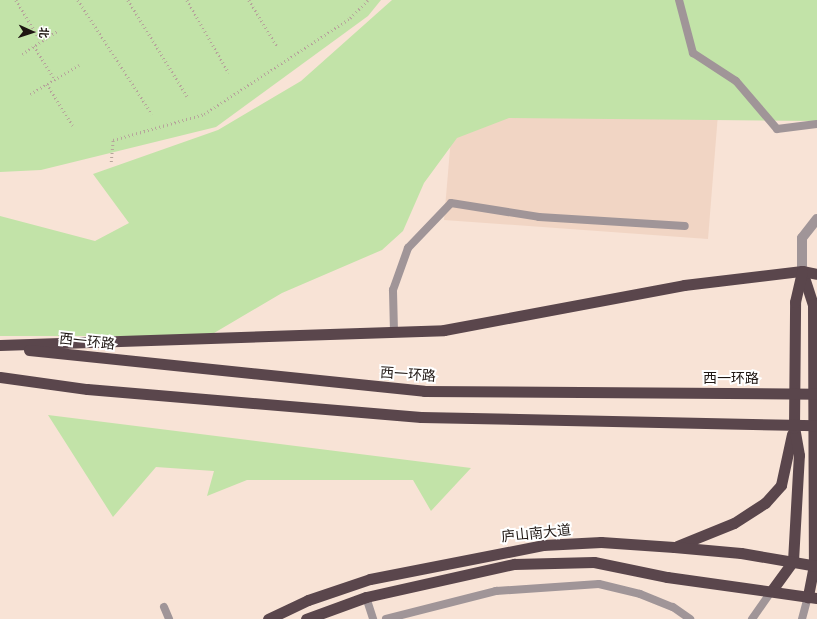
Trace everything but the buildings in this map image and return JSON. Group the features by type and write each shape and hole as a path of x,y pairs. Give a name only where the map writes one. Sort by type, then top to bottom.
{"highway":[{"path":"0,346 444,330 684,285 802,271 817,274"},
{"path":"772,590 794,561 798,455 794,428 795,302 802,271"},
{"path":"802,271 813,304 816,565 812,598"},
{"name":"西一环路","path":"0,346 424,391 817,394"},
{"path":"0,377 87,389 422,417 817,425"},
{"path":"674,547 734,523 765,503 781,485 794,428"},
{"name":"庐山南大道","path":"268,619 308,600 370,579 463,558 543,545 601,542 674,547 794,561 816,565"},
{"name":"庐山南大道","path":"306,619 366,597 514,564 594,562 667,577 772,590 812,598"}],"street":[{"path":"802,271 802,238 817,219"}],"lane":[{"path":"679,0 693,53 736,81 777,129 817,124"},
{"path":"394,332 393,290 408,248 451,203 539,217 684,226"},
{"path":"386,619 496,591 599,584 646,597 690,619"},
{"path":"752,619 772,590"},
{"path":"366,597 373,619"},
{"path":"802,619 812,598"},
{"path":"164,607 169,619"}],"path":[{"path":"16,0 41,42"},
{"path":"78,0 152,114"},
{"path":"128,0 187,96"},
{"path":"187,0 229,74"},
{"path":"249,0 277,46"},
{"path":"111,162 113,140 204,114 350,18 368,0"},
{"path":"22,54 57,31"},
{"path":"34,46 55,79"},
{"path":"30,94 79,65"},
{"path":"46,84 73,126"}],"shaded area":[{"path":"454,102 718,114 708,239 444,220"}],"green space":[{"path":"0,0 381,0 368,16 216,127 41,170 0,172"},
{"path":"392,0 817,0 817,121 509,118 457,138 424,183 403,231 382,250 282,293 209,336 0,336 0,216 95,241 129,223 93,174 218,130 301,81"},
{"path":"48,415 471,468 431,511 413,480 247,480 207,496 214,471 156,467 113,517"}]}
